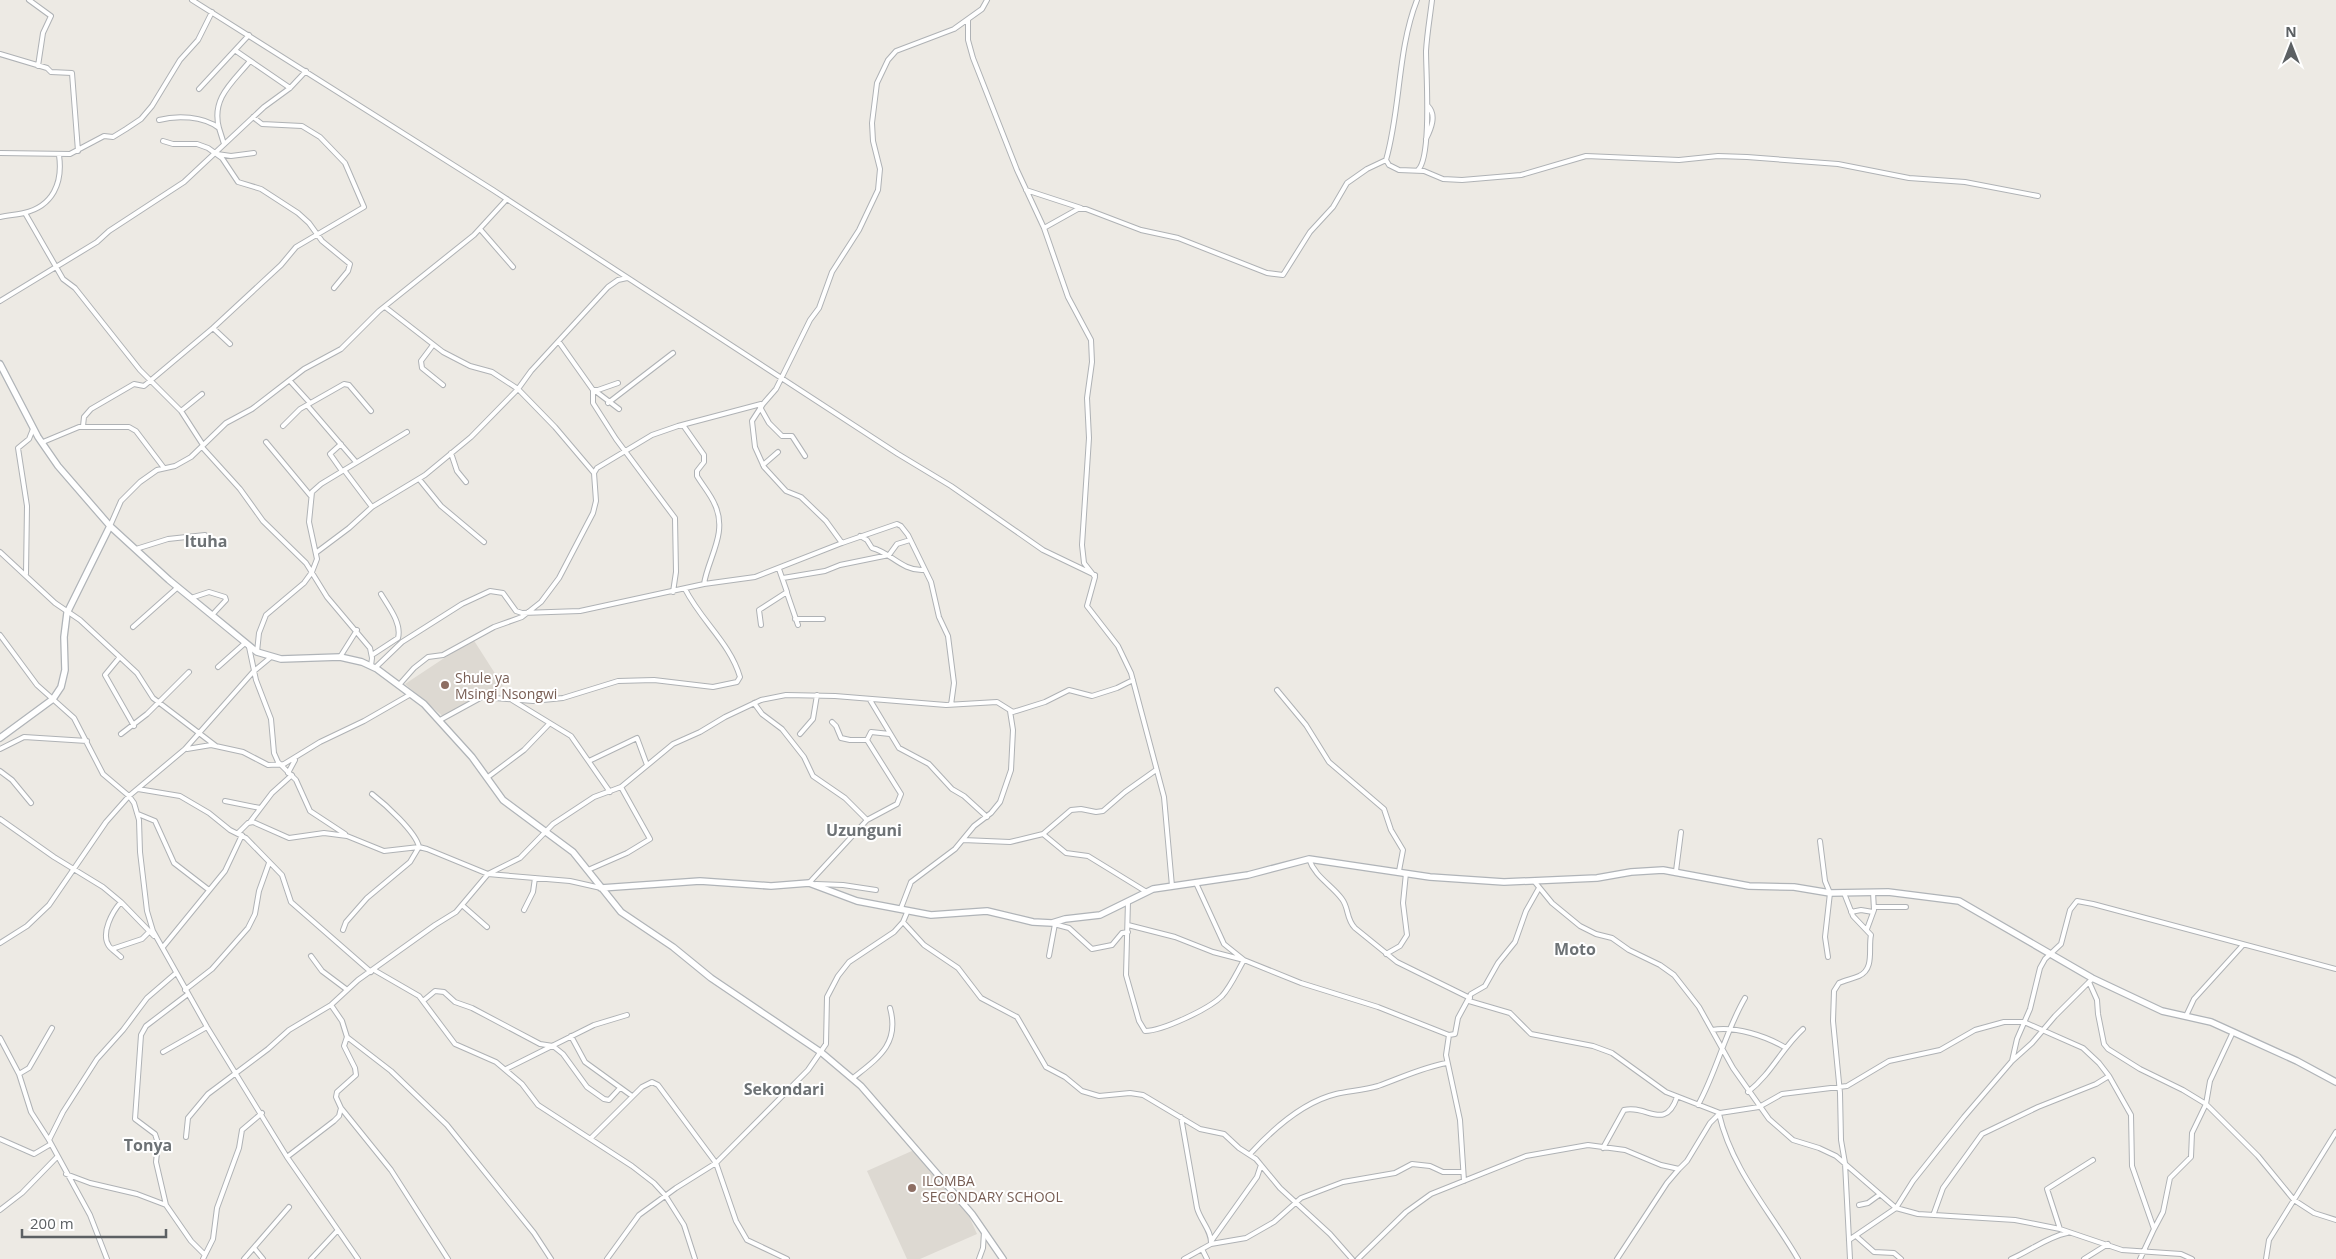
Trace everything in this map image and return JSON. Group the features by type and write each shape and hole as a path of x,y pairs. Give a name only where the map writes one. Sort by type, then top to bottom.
{"street":[{"path":"29,0 51,16 43,33 38,66"},
{"path":"192,0 507,199 781,378 951,486 1016,533 1043,550 1095,575"},
{"path":"842,542 826,521 801,497 782,488 763,465 756,452 752,421 781,378 810,320 819,308 832,272 859,230 878,190 880,169 873,141 872,123 877,83 888,60 896,51 954,29 982,9 987,0"},
{"path":"1026,190 1106,215 1141,230 1178,238 1267,273 1283,275 1310,232 1333,207 1347,183 1362,172 1386,160 1394,132 1400,67 1417,0"},
{"path":"1418,170 1423,163 1428,106 1426,52 1432,0"},
{"path":"0,153 59,155 78,151 104,136 113,137 144,116 180,60 198,40 212,12"},
{"path":"968,20 968,40 973,58 1026,190 1044,228 1068,298 1088,334 1092,347 1087,398 1089,438 1082,544 1084,563 1095,575"},
{"path":"199,89 249,35"},
{"path":"236,51 290,88"},
{"path":"0,54 51,72 72,73 78,151"},
{"path":"224,144 216,115 218,103 250,61"},
{"path":"0,301 26,283 57,267 176,188 216,154 224,144 253,118 290,88 306,71"},
{"path":"159,120 186,117 208,122 219,128"},
{"path":"83,426 84,417 91,409 134,384 144,386 149,380 183,355 281,265 296,247 364,207 345,163 320,137 306,128 262,124 253,118"},
{"path":"163,141 173,144 197,144 216,154 231,156 254,153"},
{"path":"216,154 238,182 261,189 298,213 309,223 316,234 350,264 348,271 334,288"},
{"path":"0,217 25,213 47,202 54,192 61,175 59,155"},
{"path":"1386,160 1389,165 1399,170 1418,170 1443,179 1476,180 1534,173 1586,156 1679,160 1731,156 1838,164 1909,178 1956,181 2038,196"},
{"path":"0,738 53,699 61,687 65,670 64,637 67,613 116,510 130,491 151,474 181,463 226,423 246,413 304,369 343,347 385,306 410,288 480,228 507,199"},
{"path":"1044,228 1083,208"},
{"path":"25,213 63,279 75,288 149,380 181,411 202,446 240,490 263,521 283,539 312,572 327,597 357,630 370,648 373,667"},
{"path":"480,228 514,267"},
{"path":"317,552 349,528 372,507 419,479 471,437 518,389 608,288 618,280 628,278"},
{"path":"385,306 433,345 467,365 492,372 518,389 555,427 594,473"},
{"path":"213,328 230,344"},
{"path":"559,342 593,390 608,403 619,409"},
{"path":"433,345 422,362 422,368 443,385"},
{"path":"608,403 673,353"},
{"path":"0,364 34,428 58,466 110,526 178,587 257,652 271,657 340,657 373,667 429,708 488,778 507,804 573,852 601,888 629,918 672,947 711,978 822,1053 852,1078 882,1109 984,1230 1003,1259"},
{"path":"290,381 356,462"},
{"path":"593,390 618,383"},
{"path":"283,426 308,404 347,384 371,412"},
{"path":"593,390 593,403 674,518 676,572 673,592"},
{"path":"181,411 202,394"},
{"path":"399,685 414,668 428,657 443,655 494,627 528,614 541,602 559,578 593,514 596,501 594,473 597,468 643,440 683,424 761,405"},
{"path":"761,405 774,429 782,436 792,436 805,456"},
{"path":"683,424 704,455 704,462 697,472 697,476 716,506 719,518 718,539 704,584"},
{"path":"43,442 83,426 132,428 164,468"},
{"path":"26,574 27,506 18,448 29,439 34,428"},
{"path":"257,652 259,633 268,612 294,593 312,572 317,559 310,522 310,495 314,488 407,432"},
{"path":"266,442 310,495"},
{"path":"341,444 330,454 372,507"},
{"path":"763,465 778,452"},
{"path":"451,453 458,474 466,482"},
{"path":"419,479 441,506 484,542"},
{"path":"373,667 387,654 421,629 487,592 503,593 516,611 528,614 580,611 704,584 745,579 779,569 842,542 898,524 910,540 923,570 931,582 939,617 950,640 954,683 952,705"},
{"path":"136,548 168,539 205,535"},
{"path":"860,536 868,540 872,549 879,549 886,556 910,570 923,570"},
{"path":"783,578 825,571 840,565 886,556 890,554 897,544 910,540"},
{"path":"0,552 67,613 80,620 118,658 138,673 150,694 216,746"},
{"path":"779,569 798,625"},
{"path":"1095,575 1087,606 1122,653 1134,680 1164,797 1172,886"},
{"path":"133,627 178,587"},
{"path":"440,720 481,698 533,701 563,698 618,681 654,680 713,688 737,682 740,677 732,656 703,620 685,589"},
{"path":"191,598 209,592 226,597 226,600 213,614"},
{"path":"761,625 759,610 787,593"},
{"path":"372,655 398,638 399,633 395,618 381,594"},
{"path":"795,618 823,619"},
{"path":"340,657 357,630"},
{"path":"0,635 6,640 37,685 74,718 88,741 103,774 129,796 138,814 147,911 157,939"},
{"path":"0,643 6,640"},
{"path":"218,667 247,645"},
{"path":"247,645 253,672 271,719 274,752 280,765 298,783 310,811 347,836 384,851 419,848 488,874 570,881 601,888 700,881 771,886 809,883 843,885 876,890"},
{"path":"0,943 37,917 58,894 106,822 129,796 185,750 253,672 271,657"},
{"path":"118,658 105,675 134,726"},
{"path":"121,734 134,726 189,672"},
{"path":"186,1137 188,1118 208,1094 237,1073 288,1030 331,1005 346,989 462,905 488,874 520,858 545,831 586,802 621,787 673,744 754,703 770,697 817,696 952,705 997,702 1010,711 1015,711 1041,704 1069,690 1092,696 1134,680"},
{"path":"1277,690 1306,725 1329,762 1384,809 1391,830 1403,850 1399,872"},
{"path":"185,750 202,745 216,746 247,754 268,764 280,765 411,694"},
{"path":"800,734 813,719 817,706 817,696"},
{"path":"510,699 571,736 583,756 610,792"},
{"path":"870,700 902,751 929,764 952,788 987,817"},
{"path":"754,703 762,714 782,729 804,757 814,776 845,798 867,820"},
{"path":"901,908 911,882 962,840 1000,802 1011,770 1013,730 1010,711"},
{"path":"832,722 836,726 841,738 867,740"},
{"path":"488,778 524,750 549,724"},
{"path":"867,740 871,732 890,734"},
{"path":"0,749 24,737 59,741 88,741"},
{"path":"588,761 637,738 648,765"},
{"path":"809,883 867,820 897,804 901,797 867,740"},
{"path":"163,947 227,869 240,834 272,793 290,774 296,758"},
{"path":"962,840 1010,842 1043,834 1071,810 1103,811 1125,792 1156,770"},
{"path":"0,771 12,780 31,802"},
{"path":"588,870 627,853 650,839 621,787"},
{"path":"138,789 180,796 209,813 230,830 240,834 283,877 291,902 373,971 423,1001 455,1044 487,1057 506,1069 525,1087 538,1105 591,1138 616,1158 641,1172 665,1195 684,1225 695,1259"},
{"path":"342,930 346,922 371,894 410,862 419,848 416,838 391,810 372,794"},
{"path":"225,801 260,808"},
{"path":"138,814 155,821 174,863 209,890"},
{"path":"0,818 97,883 121,902 157,939 207,1027 262,1113 287,1157 358,1259"},
{"path":"250,822 258,822 289,838 317,832 347,836"},
{"path":"1676,871 1681,832"},
{"path":"1043,834 1066,853 1088,856 1145,891"},
{"path":"1820,841 1825,880 1830,893 1826,937 1828,957"},
{"path":"1309,859 1317,873 1344,902 1351,924 1397,962 1469,999 1510,1014 1531,1034 1593,1046 1612,1053 1677,1097 1720,1113 1759,1107 1782,1094 1852,1084 1889,1061 1946,1048 1975,1030 2004,1022 2024,1022 2041,1032 2083,1048 2100,1063 2109,1076 2131,1115 2132,1166 2154,1229"},
{"path":"1053,924 1064,919 1100,916 1145,891 1264,872 1309,859 1450,879 1534,881 1597,878 1631,872 1676,871 1739,884 1794,887 1830,893 1900,892 1959,901 2051,953 2091,980 2162,1011 2201,1018 2297,1061 2335,1081"},
{"path":"185,990 212,969 248,928 269,863"},
{"path":"1386,954 1400,946 1407,935 1402,904 1406,873"},
{"path":"524,910 533,892 534,878"},
{"path":"1534,881 1561,912 1580,926 1596,934 1612,938 1633,953 1667,969 1692,996 1748,1092 1781,1131 1793,1140 1825,1150 1845,1163 1896,1208 1918,1214 1934,1213 1961,1218 2005,1218 2060,1229 2127,1250 2181,1254 2192,1259"},
{"path":"1196,883 1224,944 1244,960"},
{"path":"816,884 857,901 936,915 987,911 1033,922 1053,924 1072,930 1092,949 1112,945 1122,933 1128,932"},
{"path":"1128,925 1175,937 1213,952 1244,960 1301,983 1378,1006 1449,1035 1454,1034 1458,1018 1473,991 1485,986 1498,963 1515,942 1526,911 1539,888"},
{"path":"1867,929 1874,909 1873,892"},
{"path":"1844,893 1851,912 1871,935 1871,952 1866,969 1859,976 1839,983 1834,991 1833,1032 1839,1087 1840,1140 1845,1163 1850,1259"},
{"path":"1128,901 1126,975 1139,1021 1145,1031 1170,1024 1216,1001 1229,987 1244,960"},
{"path":"2012,1061 2017,1038 2030,1009 2040,968 2051,953 2061,944 2072,906 2080,901 2336,969"},
{"path":"121,902 109,918 106,938 112,949 121,957"},
{"path":"462,905 487,927"},
{"path":"1851,912 1906,907"},
{"path":"607,1259 639,1215 665,1195 716,1163 802,1077 822,1053 826,1044 827,997 838,976 849,962 894,932 908,910"},
{"path":"902,922 924,945 958,968 980,998 1017,1017 1046,1067 1065,1077 1082,1090 1093,1094 1136,1094 1150,1098 1200,1129 1224,1134 1239,1148 1250,1154 1352,1259"},
{"path":"1049,956 1053,924"},
{"path":"112,949 142,940 149,932"},
{"path":"2186,1016 2194,999 2244,945"},
{"path":"311,956 322,971 346,989"},
{"path":"0,1138 34,1154 50,1142 63,1112 97,1059 123,1030 147,998 176,973"},
{"path":"1849,1240 1896,1208 1927,1163 2012,1061 2032,1043 2091,980"},
{"path":"2091,980 2097,1000 2104,1044 2108,1049 2131,1064 2183,1090 2206,1104 2258,1156 2294,1200 2314,1213 2336,1220"},
{"path":"423,1001 434,991 440,991 455,1002 472,1008 540,1044 553,1046 563,1054 583,1083 604,1098 609,1100 620,1088"},
{"path":"188,994 146,1026 141,1035 135,1119 155,1134 158,1144 156,1162 166,1206 203,1258 213,1239 216,1208 239,1148 242,1130 262,1113"},
{"path":"1698,1105 1745,998"},
{"path":"331,1005 342,1021 347,1037 391,1071 443,1120 534,1233 551,1259"},
{"path":"852,1078 886,1049 893,1031 894,1022 890,1008"},
{"path":"506,1069 594,1024 627,1015"},
{"path":"163,1052 207,1027"},
{"path":"19,1074 28,1068 52,1028"},
{"path":"1712,1030 1731,1028 1786,1048"},
{"path":"1748,1092 1774,1066 1794,1037 1803,1029"},
{"path":"2140,1259 2142,1250 2150,1240 2162,1212 2170,1178 2191,1157 2192,1133 2206,1104 2210,1081 2233,1032"},
{"path":"1449,1035 1446,1047 1447,1063 1460,1120 1464,1181"},
{"path":"571,1036 585,1062 632,1096"},
{"path":"347,1037 344,1046 356,1068 356,1075 336,1095 341,1108 391,1170 448,1259"},
{"path":"0,1038 19,1074 31,1112 50,1142 90,1215 107,1259"},
{"path":"1250,1154 1261,1141 1274,1133 1280,1124 1322,1099 1376,1086 1420,1070 1447,1063"},
{"path":"1934,1213 1944,1188 1982,1134 2038,1107 2096,1084 2109,1076"},
{"path":"591,1138 632,1096 649,1082 658,1085 716,1163 736,1221 746,1240 787,1259"},
{"path":"1603,1148 1625,1109 1661,1116 1670,1111 1677,1097"},
{"path":"287,1157 334,1121 339,1116 341,1108"},
{"path":"1617,1259 1667,1182 1687,1161 1710,1123 1720,1113"},
{"path":"1720,1113 1735,1160 1769,1216 1787,1238 1798,1259"},
{"path":"1182,1117 1197,1208 1201,1221 1212,1242"},
{"path":"2266,1259 2269,1240 2336,1132"},
{"path":"1358,1259 1420,1201 1442,1189 1537,1153 1582,1145 1625,1150 1662,1165 1679,1169"},
{"path":"0,1210 22,1193 57,1157"},
{"path":"2060,1229 2047,1189 2093,1160"},
{"path":"1212,1242 1246,1238 1274,1222 1295,1202 1320,1189 1380,1174 1396,1173 1412,1164 1430,1166 1443,1172 1462,1172"},
{"path":"1184,1259 1212,1242 1256,1177 1261,1165"},
{"path":"66,1174 90,1183 137,1194 166,1206"},
{"path":"1859,1205 1868,1203 1879,1195"},
{"path":"244,1259 289,1207"},
{"path":"978,1259 983,1248 984,1230"},
{"path":"311,1259 337,1231"},
{"path":"2011,1259 2030,1251 2055,1235 2069,1232"},
{"path":"1856,1236 1874,1252 1894,1253 1901,1259"},
{"path":"2084,1259 2108,1244"},
{"path":"254,1248 263,1259"},
{"path":"1202,1249 1207,1259"}],"shaded area":[{"path":"473,639 503,686 445,718 405,684"},
{"name":"ILOMBA SECONDARY SCHOOL","path":"914,1150 964,1205 977,1234 920,1259 907,1259 867,1171"}],"place":[{"name":"Shule ya Msingi Nsongwi","path":"445,685"},
{"name":"ILOMBA SECONDARY SCHOOL","path":"912,1188"}],"district":[{"name":"Ituha","path":"206,541"},
{"name":"Uzunguni","path":"864,830"},
{"name":"Moto","path":"1575,949"},
{"name":"Sekondari","path":"784,1089"},
{"name":"Tonya","path":"148,1145"}]}
